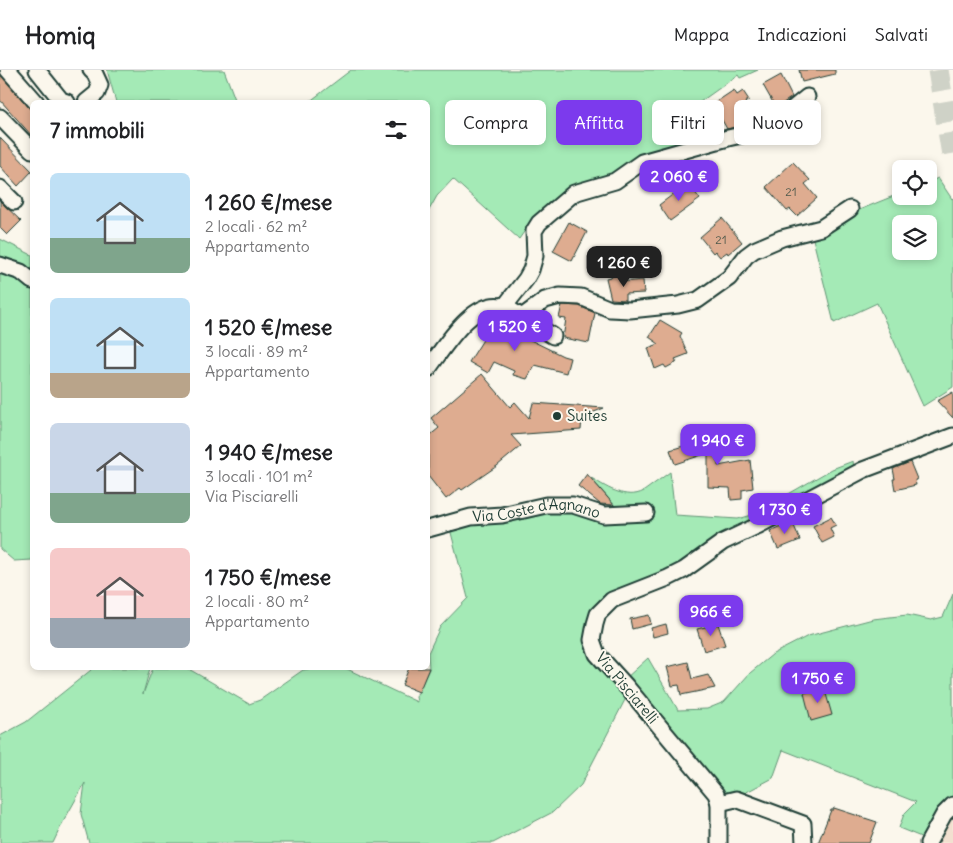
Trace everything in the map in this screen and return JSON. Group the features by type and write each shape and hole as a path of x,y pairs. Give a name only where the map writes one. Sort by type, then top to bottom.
{"street":[{"path":"8,70 34,100"},
{"path":"37,70 61,100"},
{"path":"88,100 97,93 100,85 96,74 92,70"},
{"path":"504,307 531,270 535,256 534,231 539,223 574,193 615,181 642,162 755,132 780,119 807,97"},
{"path":"0,117 30,148"},
{"path":"0,188 14,202"},
{"path":"522,317 544,300 560,296 581,297 610,309 630,310 678,305 698,300 729,278 746,256 754,250 782,238 821,228 850,210"},
{"path":"0,265 21,272 30,279"},
{"path":"430,366 449,340 474,313 487,307 504,307 553,336"},
{"name":"Via Pisciarelli","path":"719,803 716,794 597,654 592,640 598,614 612,600 676,574 723,542 863,470 953,436"},
{"name":"Via Coste d'Agnano","path":"430,528 472,517 502,516 546,505 573,505 604,515 646,513"},
{"path":"719,843 719,803 736,799 803,824 804,843"},
{"path":"928,843 944,814 953,804"}],"shaded area":[{"path":"953,796 953,843 918,843 921,837"}],"green space":[{"path":"107,70 224,70 235,100 115,100"},
{"path":"351,70 758,70 740,78 738,75 703,100 652,100 652,145 696,145 627,168 569,192 531,222 519,239 453,179 437,196 430,208 430,100 312,100"},
{"path":"938,178 953,198 953,387 923,406 877,303 834,323 812,235 854,212 892,197 892,205 937,205"},
{"path":"0,239 30,254 30,270 0,259"},
{"path":"0,269 19,275 30,288 30,560 14,561 0,549"},
{"path":"853,461 854,469 679,568 614,594 587,637 627,696 581,785 553,812 493,843 89,843 81,814 85,783 53,843 0,843 0,736 26,722 91,670 149,670 143,694 152,670 190,670 249,704 260,700 303,670 349,670 417,702 416,697 430,670 430,649 440,627 468,598 449,525 476,525 503,521 542,509 623,515 590,477 616,491 637,494 670,472 675,515 738,519 752,515 832,469"},
{"path":"953,594 953,796 921,837 899,828 904,814 916,802 783,750 773,778 739,796 724,795 694,755 625,679 648,658 678,710 707,709 724,702 750,673 773,654 808,636 873,619 907,615 931,620 943,617"}],"building":[{"path":"799,70 835,70 835,74 802,82"},
{"path":"0,74 30,109 30,134 0,100"},
{"path":"781,75 792,97 788,100 771,100 763,85"},
{"path":"734,90 737,95 743,91 749,100 734,100 734,127 727,129 724,124 724,100 719,100"},
{"path":"0,138 30,169 30,173 18,186 0,166"},
{"path":"793,162 810,180 805,184 817,198 797,216 790,209 787,211 766,187"},
{"path":"688,183 700,199 670,221 659,205"},
{"path":"0,201 21,221 7,235 0,228"},
{"path":"722,218 742,242 728,254 727,252 720,257 715,251 713,253 700,237"},
{"path":"569,222 587,232 572,261 553,251"},
{"path":"618,275 620,282 643,280 644,293 625,294 625,300 611,299 606,278"},
{"path":"562,305 579,306 595,313 589,343 563,338 566,319 559,318"},
{"path":"498,316 502,316 516,324 512,331 570,358 566,373 535,365 527,379 513,375 514,371 494,362 488,373 469,362"},
{"path":"660,320 682,333 680,336 688,354 675,359 677,362 666,368 664,365 655,369 648,348 659,344 649,337"},
{"path":"482,374 510,407 515,402 529,418 533,403 604,408 582,417 581,430 511,435 521,446 497,466 462,490 460,488 446,499 430,479 430,435 439,428 431,418"},
{"path":"953,392 953,418 937,401"},
{"path":"709,426 717,426 718,466 750,460 753,488 742,490 742,499 731,500 730,488 708,487 708,453 675,464 670,450 697,442 708,442"},
{"path":"910,462 917,479 915,480 916,485 895,490 893,469"},
{"path":"587,474 614,505 600,504 578,486"},
{"path":"831,517 836,525 830,528 834,537 822,543 813,526"},
{"path":"792,521 800,540 778,549 770,531"},
{"path":"649,615 651,624 632,629 630,619"},
{"path":"666,624 668,633 653,637 651,628"},
{"path":"718,624 725,645 704,651 697,629"},
{"path":"688,662 692,679 708,675 715,688 681,695 679,685 672,686 667,667"},
{"path":"408,670 428,670 419,692 402,685"},
{"path":"824,687 832,715 811,721 804,693"},
{"path":"834,808 877,822 869,843 818,843 831,810"}],"tunnel":[{"path":"938,70 953,161"}],"place":[{"name":"Suites","path":"557,416"}]}
